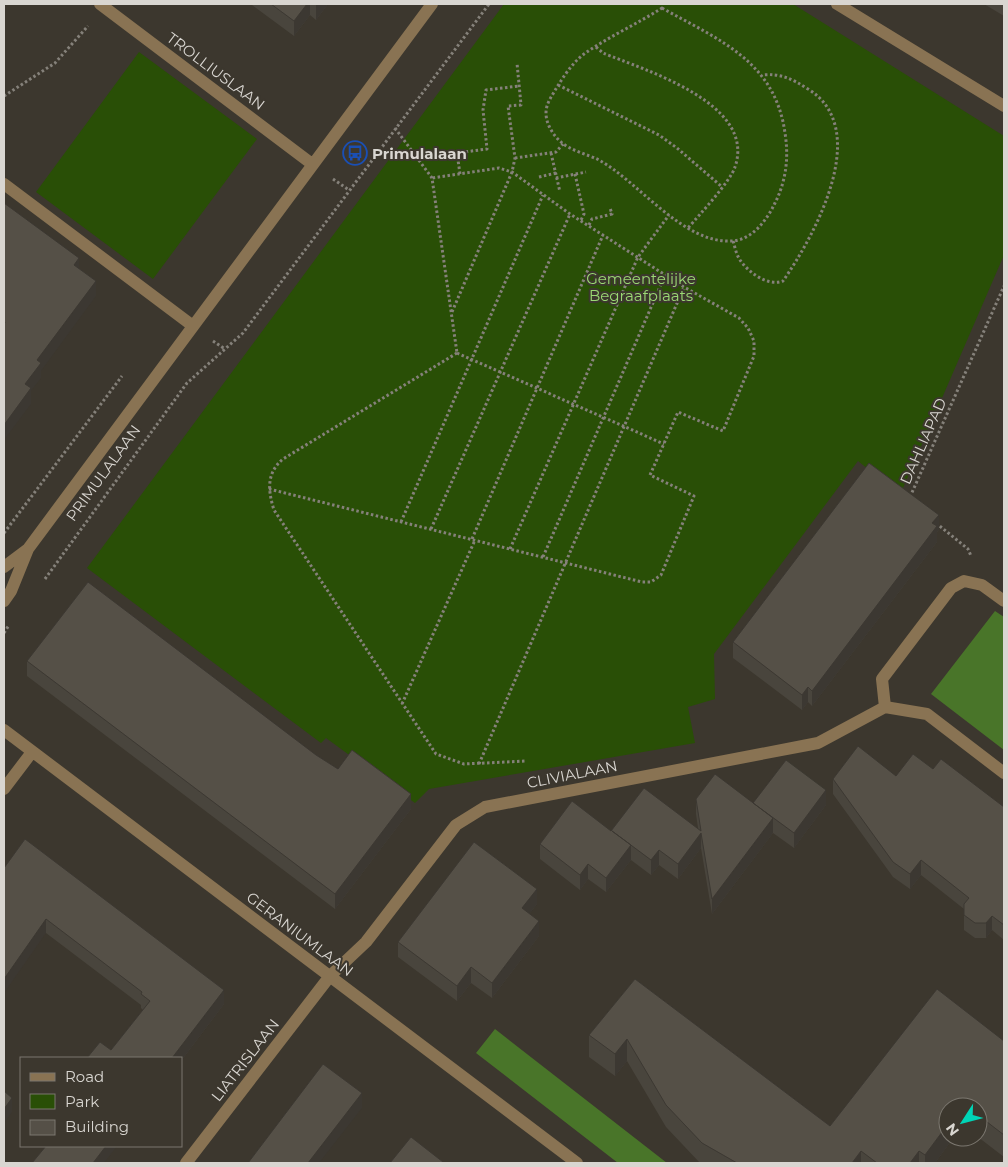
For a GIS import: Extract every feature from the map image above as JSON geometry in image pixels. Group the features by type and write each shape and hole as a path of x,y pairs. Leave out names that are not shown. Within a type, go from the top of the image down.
{"street":[{"name":"PRIMULALAAN","path":"4,601 11,591 28,549 432,4"},
{"path":"837,4 1004,106"},
{"name":"TROLLIUSLAAN","path":"102,6 312,164"},
{"path":"4,184 193,326"},
{"name":"PRIMULALAAN","path":"4,567 28,549"},
{"path":"1004,602 982,585 964,581 951,588 882,679 885,707 927,714 1004,773"},
{"name":"CLIVIALAAN","path":"330,976 366,942 456,825 485,807 818,743 885,707"},
{"name":"GERANIUMLAAN","path":"4,730 577,1163"},
{"path":"4,789 32,752"},
{"name":"LIATRISLAAN","path":"186,1163 330,976"}],"path":[{"name":"PRIMULALAAN","path":"39,587 187,383 243,333 489,4"},
{"path":"4,96 55,63 102,6"},
{"path":"662,6 729,45 752,63 762,75 777,100 783,118 786,142 784,180 771,212 760,227 745,237 733,241 714,240 688,228 599,160 563,144 548,124 546,113 548,103 567,72 584,54 662,6"},
{"path":"596,47 603,53 679,83 716,110 731,131 736,142 737,156 734,169 688,228"},
{"path":"452,312 512,172 515,158 508,106 521,105 517,63"},
{"path":"733,241 739,259 751,272 773,282 783,280 800,254 831,188 835,172 838,136 835,121 830,110 813,92 790,78 776,73 762,75"},
{"path":"558,85 639,123 659,135 678,148 721,186"},
{"path":"460,174 457,153 487,149 483,110 486,90 519,86"},
{"path":"395,128 432,178 457,353"},
{"path":"515,158 556,152 563,144"},
{"path":"551,152 560,192"},
{"path":"269,489 642,582 651,582 661,575 694,496 650,475 678,412 723,431 754,356 754,341 748,328 739,318 684,287 570,214 512,172 499,168 432,178"},
{"path":"556,178 586,172"},
{"path":"539,177 556,173"},
{"path":"575,174 584,214 580,220"},
{"path":"401,522 543,195"},
{"path":"589,226 592,219 612,214 610,208"},
{"path":"431,529 570,214"},
{"path":"510,549 638,257 670,215"},
{"path":"402,704 603,235"},
{"path":"543,557 665,275"},
{"name":"DAHLIAPAD","path":"909,500 1004,286"},
{"path":"478,765 684,287"},
{"path":"457,353 664,444"},
{"path":"457,353 294,451 276,465 271,474 269,489 274,510 436,754 452,761 478,765 526,761"},
{"path":"4,533 124,373"},
{"path":"931,519 968,549 982,585"},
{"path":"4,633 15,618"}],"green space":[{"name":"Gemeentelijke Begraafplaats","path":"504,4 793,4 1004,136 1004,255 900,495 858,461 714,654 715,699 688,707 695,743 429,789 415,803 326,738 321,743 87,568"},
{"path":"139,52 257,139 153,279 36,192"},
{"path":"995,611 1004,617 1004,750 931,694"},
{"path":"495,1029 667,1163 618,1163 476,1053"}],"building":[{"path":"271,4 307,4 294,21"},
{"path":"4,203 79,258 74,265 96,281 37,360 41,363 25,384 31,388 4,425 5,322"},
{"path":"869,463 939,515 932,523 937,526 812,691 808,687 802,695 733,642"},
{"path":"88,582 316,755 338,769 352,750 411,794 335,894 27,661"},
{"path":"858,746 896,776 913,754 933,769 941,759 1004,807 1004,925 992,916 986,923 975,923 964,915 964,904 969,898 921,860 910,874 893,862 833,779"},
{"path":"786,760 826,790 794,833 753,803"},
{"path":"715,774 773,818 712,899 701,833 678,864 659,850 651,860 631,845 606,878 588,864 580,875 540,844 572,801 611,831 644,788 701,831 696,799"},
{"path":"25,839 224,990 173,1057 88,1057 100,1042 111,1050 150,1001 141,994 142,992 46,919 4,979 4,868"},
{"path":"474,842 537,889 522,908 539,921 492,983 471,967 457,986 398,942"},
{"path":"635,979 830,1126 937,989 1004,1041 1004,1135 988,1123 988,1097 938,1097 938,1137 925,1155 919,1151 910,1163 877,1163 861,1151 852,1163 737,1163 702,1143 666,1105 627,1039 615,1054 589,1035"},
{"path":"323,1064 362,1093 308,1163 248,1163"},
{"path":"4,1091 12,1098 4,1109"},
{"path":"411,1137 443,1162 390,1163"},
{"path":"45,1147 105,1147 93,1163 32,1163"}],"place":[{"name":"Primulalaan","path":"355,153"}]}
